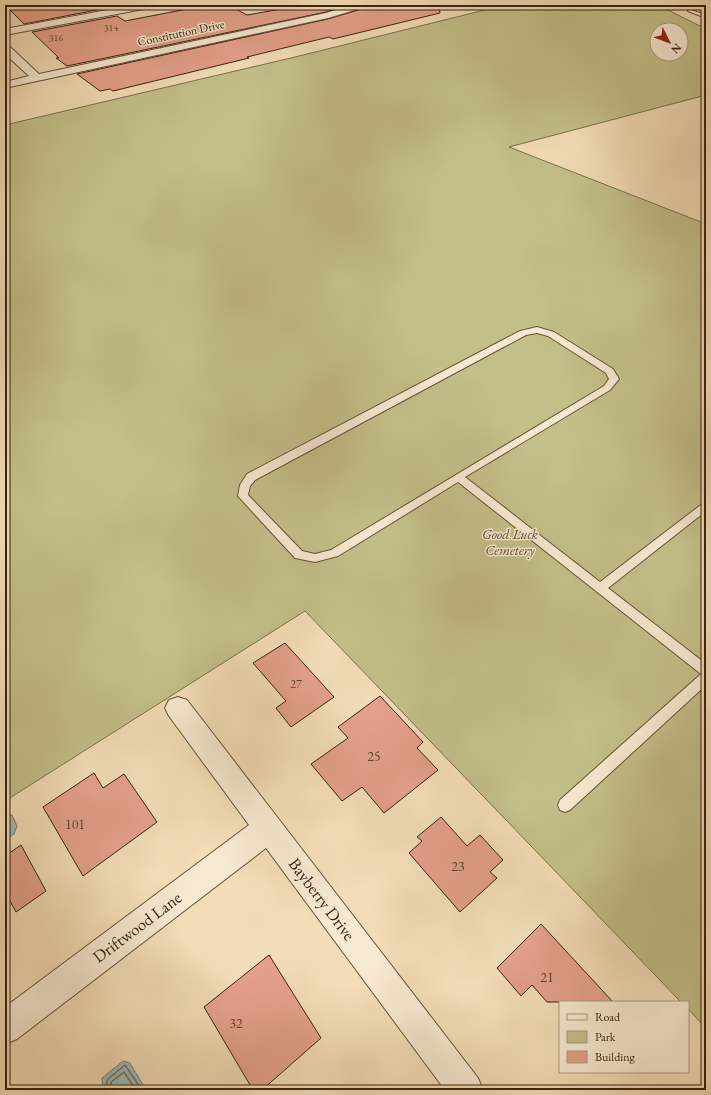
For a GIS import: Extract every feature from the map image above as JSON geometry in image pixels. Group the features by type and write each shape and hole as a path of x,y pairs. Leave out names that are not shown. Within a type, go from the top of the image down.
{"street":[{"path":"5,32 149,5"},
{"name":"Constitution Drive","path":"5,85 328,15 362,5"},
{"path":"5,48 37,78"},
{"name":"Bayberry Drive","path":"178,708 466,1090"},
{"name":"Driftwood Lane","path":"5,1027 269,828"}],"lane":[{"path":"690,10 706,17"},
{"path":"537,330 551,334 610,371 614,379 606,388 458,477 334,553 315,558 299,555 243,496 245,485 251,477 523,333 537,330"},
{"path":"458,477 706,671"},
{"path":"600,588 706,505"},
{"path":"566,805 706,677"}],"green space":[{"name":"Good Luck Cemetery","path":"505,5 658,5 706,29 706,95 509,147 706,224 706,1028 689,1010 689,1001 680,1001 305,611 5,801 5,125 295,57"}],"water":[{"path":"5,815 12,815 17,826 14,834 5,840"},
{"path":"123,1061 130,1063 146,1090 103,1090 102,1078"}],"building":[{"path":"5,5 102,5 107,8 24,24"},
{"path":"208,5 228,5 247,15 304,5 347,5 326,12 67,66 56,58 59,58 32,32 117,16 125,21"},
{"path":"368,5 439,5 440,13 333,39 329,37 113,91 110,89 100,91 77,74 328,19 365,8"},
{"path":"285,643 334,697 291,727 276,708 286,701 253,663"},
{"path":"380,696 423,742 417,748 438,770 384,813 362,787 342,801 311,764 348,738 338,727"},
{"path":"94,773 103,788 124,774 157,822 83,876 43,807"},
{"path":"441,817 467,846 480,835 503,860 490,872 497,878 460,912 409,853 422,841 417,837"},
{"path":"21,845 46,891 16,912 5,892 5,856"},
{"path":"541,924 612,1001 547,1002 532,985 521,996 497,968"},
{"path":"269,955 321,1038 262,1090 253,1090 204,1007"}]}
